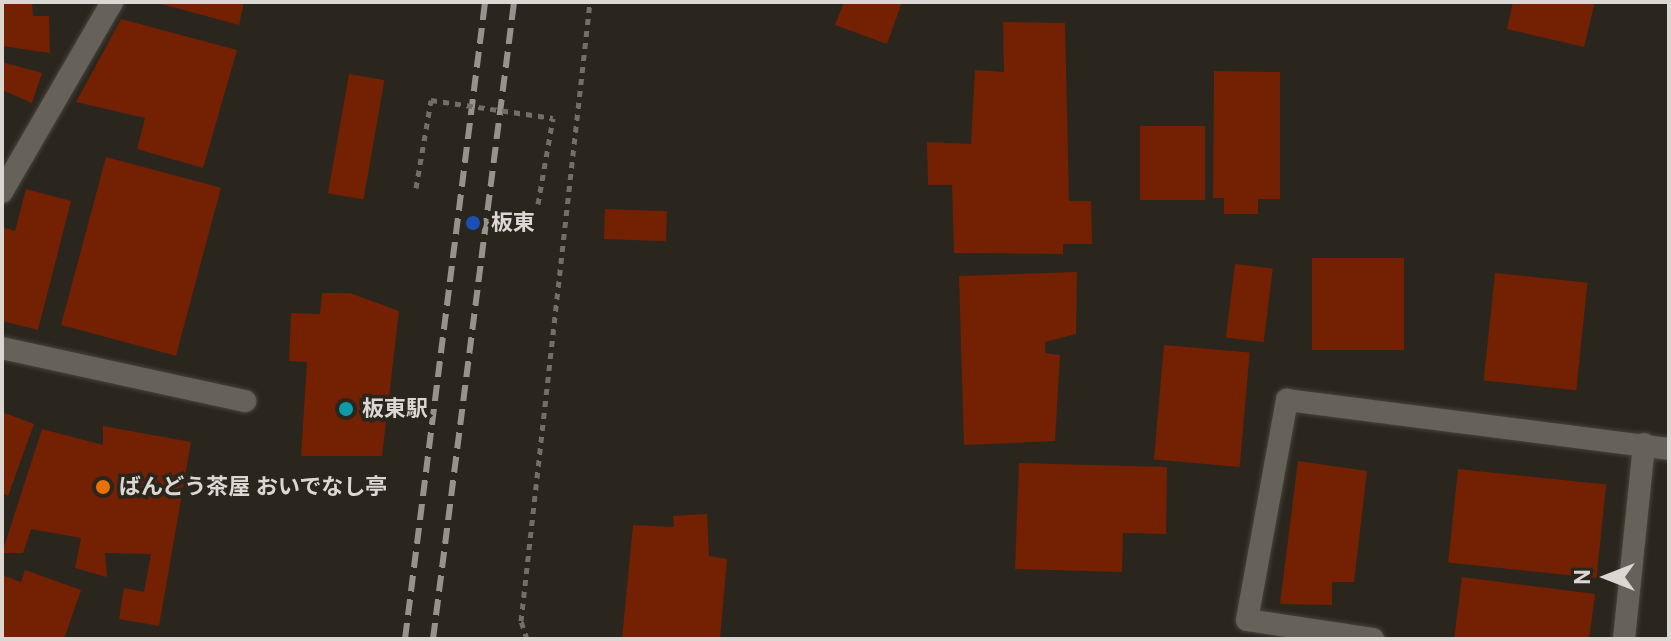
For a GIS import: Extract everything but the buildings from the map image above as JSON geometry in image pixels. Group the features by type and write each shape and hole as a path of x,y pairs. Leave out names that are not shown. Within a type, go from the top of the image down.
{"street":[{"path":"2,192 112,2"},
{"path":"2,348 245,401"},
{"path":"1373,639 1247,620 1287,400 1669,449"},
{"path":"1624,639 1644,444"}],"path":[{"path":"527,639 521,621 590,2"},
{"path":"416,188 431,100 553,118 538,204"}],"railway":[{"path":"405,639 485,2"},
{"path":"433,639 514,2"}],"place":[{"name":"板東","path":"473,223"},
{"name":"板東駅","path":"346,409"},
{"name":"ばんどう茶屋 おいでなし亭","path":"103,487"}]}
